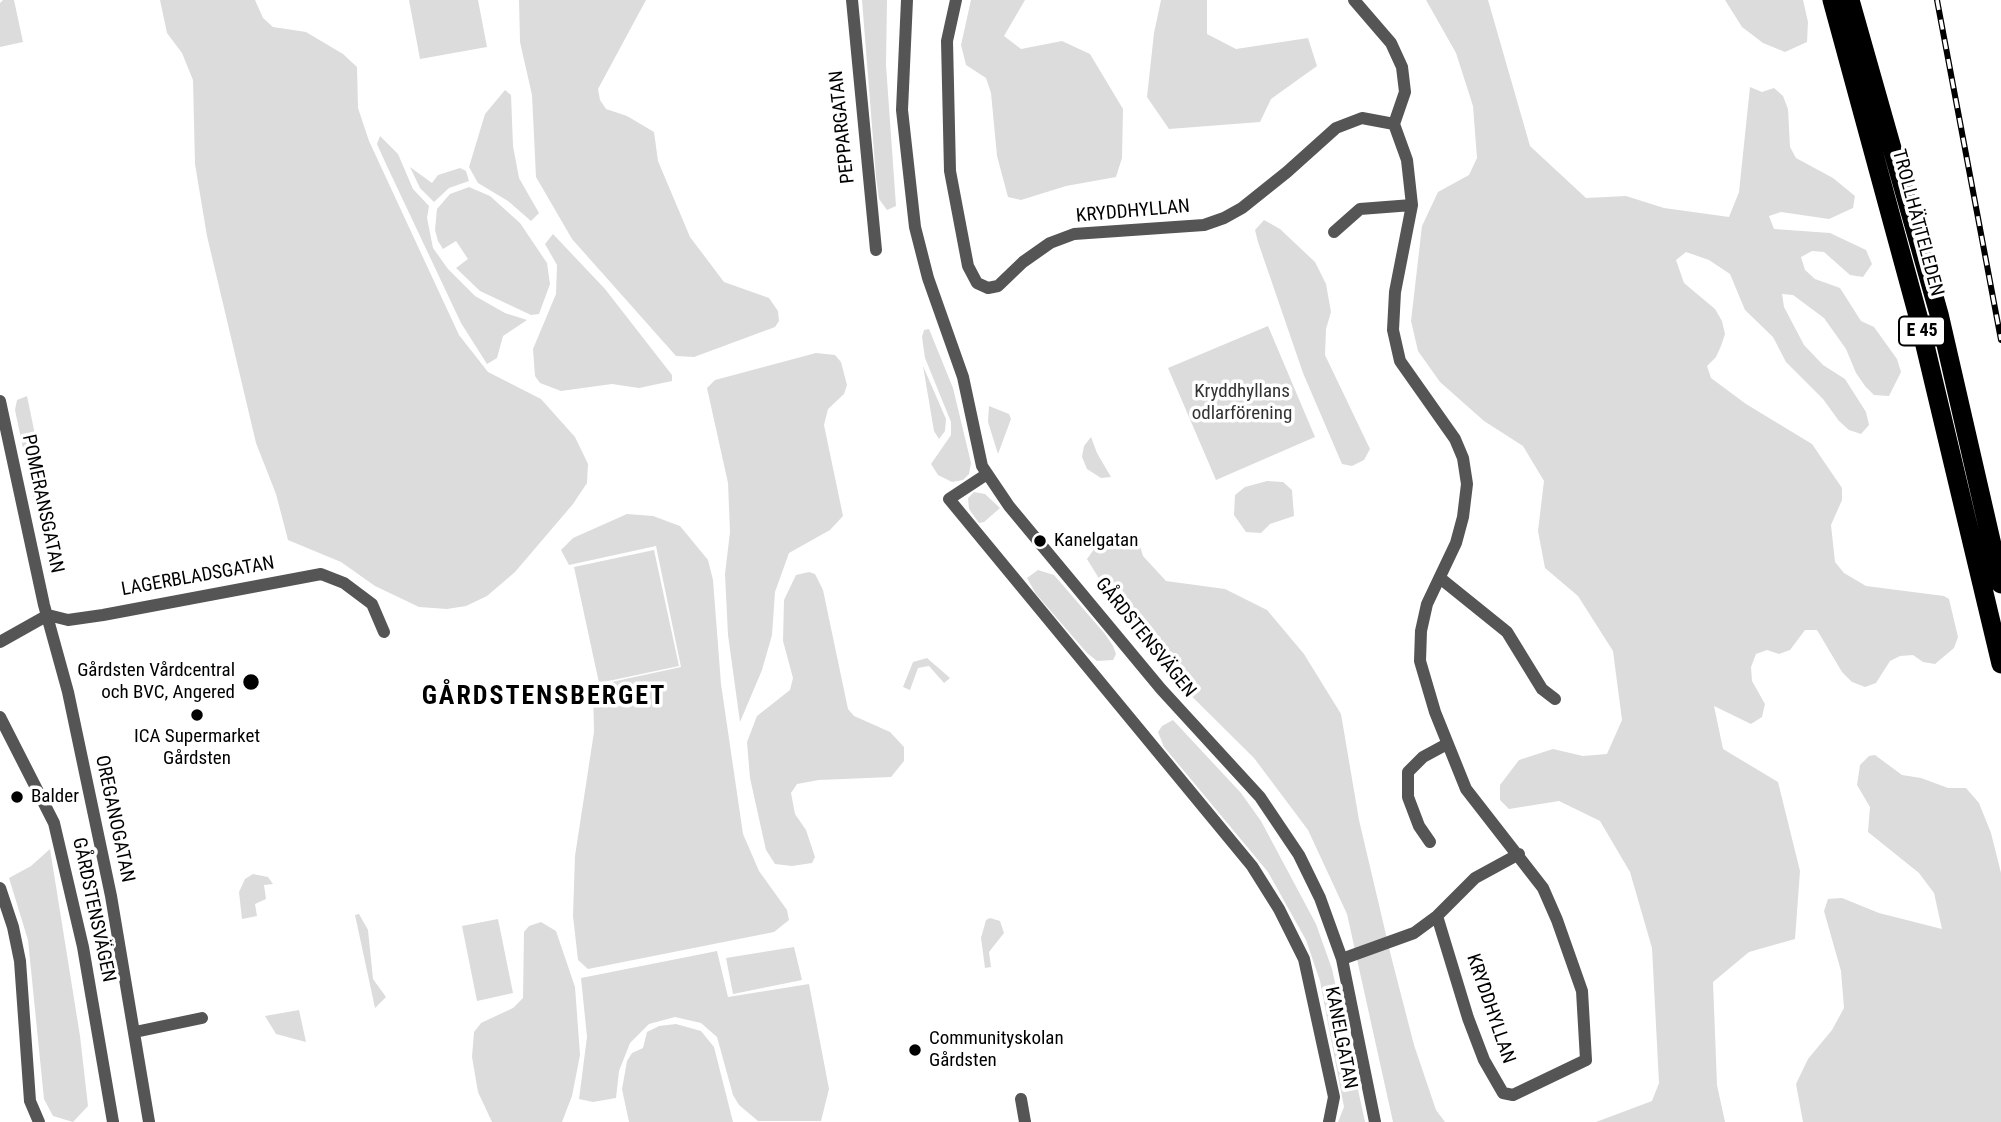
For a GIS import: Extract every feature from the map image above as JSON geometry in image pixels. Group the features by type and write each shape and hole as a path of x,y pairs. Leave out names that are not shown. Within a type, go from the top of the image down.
{"highway":[{"name":"TROLLHÄTTELEDEN","path":"1832,0 1918,316 2001,664"},
{"name":"TROLLHÄTTELEDEN","path":"1850,0 1939,314 2001,584"}],"street":[{"name":"PEPPARGATAN","path":"852,0 876,250"},
{"name":"GÅRDSTENSVÄGEN","path":"907,0 902,110 915,227 928,278 963,377 976,448 987,474 1009,506 1161,689 1260,797 1299,855 1320,898 1342,959 1375,1122"},
{"name":"KRYDDHYLLAN","path":"956,0 947,41 949,161 968,266 972,276 982,286 998,286 1036,251 1074,234 1204,225 1224,218 1278,179 1335,128 1362,118 1394,124 1407,160 1412,205 1395,292 1394,330 1400,361 1455,439 1463,458 1467,484 1463,517 1427,604 1421,631 1420,661 1447,744 1466,789 1543,888 1575,964 1582,991 1587,1054 1586,1060 1580,1066 1513,1094 1503,1093 1484,1059 1468,1018 1437,916"},
{"path":"1354,0 1391,43 1402,67 1405,92 1394,124"},
{"path":"1334,232 1360,209 1412,205"},
{"name":"POMERANSGATAN","path":"0,401 48,615"},
{"name":"KANELGATAN","path":"987,474 949,499 1252,866 1279,909 1304,959 1334,1097 1329,1122"},
{"name":"LAGERBLADSGATAN","path":"48,615 68,620 321,574 344,583 372,604 384,632"},
{"path":"1440,578 1507,632 1542,689 1555,699"},
{"path":"0,642 48,615"},
{"name":"OREGANOGATAN","path":"48,615 68,692 103,859 149,1122"},
{"name":"GÅRDSTENSVÄGEN","path":"0,717 54,823 83,947 113,1122"},
{"path":"1430,842 1419,827 1408,797 1407,779 1413,764 1447,744"},
{"path":"1342,959 1395,941 1437,916 1475,878 1518,854"},
{"path":"0,888 13,927 20,961 30,1101 39,1122"},
{"path":"135,1032 202,1018"},
{"path":"1021,1099 1025,1122"}],"green space":[{"path":"3,0 14,0 23,42 0,47 0,3"},
{"path":"160,0 255,0 263,18 273,27 306,32 343,54 357,67 358,108 369,141 459,335 488,372 541,399 575,437 588,464 587,483 573,504 515,572 487,596 466,606 447,609 419,607 375,586 341,562 288,540 276,494 256,443 207,236 195,164 193,80 182,53 167,33"},
{"path":"409,0 478,0 487,47 420,59"},
{"path":"519,0 646,0 598,89 600,100 606,109 627,116 654,132 658,161 690,237 724,282 769,298 778,311 779,321 775,327 694,357 676,356 572,239 536,177 532,95 520,42"},
{"path":"862,0 887,0 886,65 896,206 887,210 879,199 876,177"},
{"path":"971,0 1025,0 1004,36 1021,49 1062,41 1090,54 1123,109 1122,158 1116,177 1066,186 1021,200 1008,197 997,156 991,93 986,78 966,65 961,45"},
{"path":"1161,0 1207,0 1207,34 1236,49 1308,38 1317,66 1271,99 1260,122 1169,129 1147,97 1154,33"},
{"path":"1426,0 1488,0 1530,146 1586,198 1626,196 1664,208 1729,217 1739,192 1750,87 1762,92 1774,88 1783,96 1788,109 1790,147 1796,158 1833,178 1855,196 1853,208 1829,219 1781,212 1769,216 1774,229 1830,233 1866,250 1872,264 1863,277 1850,275 1824,252 1812,251 1801,257 1805,270 1815,279 1840,288 1861,321 1874,327 1897,359 1901,372 1889,396 1874,395 1865,386 1846,349 1824,318 1793,295 1782,294 1784,307 1804,345 1823,365 1845,379 1866,412 1869,425 1861,434 1849,430 1839,421 1823,399 1786,362 1773,337 1745,310 1730,274 1709,260 1686,252 1676,260 1684,283 1715,309 1722,321 1725,334 1721,346 1716,357 1707,366 1711,378 1746,404 1812,444 1842,488 1842,500 1831,525 1835,562 1844,573 1866,586 1944,596 1949,599 1958,637 1954,648 1935,664 1923,662 1913,655 1900,656 1890,661 1876,683 1865,687 1852,682 1842,672 1817,630 1805,630 1790,650 1779,654 1767,650 1756,654 1751,667 1752,681 1765,704 1762,717 1751,724 1714,706 1723,749 1778,782 1800,871 1795,939 1749,952 1713,982 1717,1085 1725,1122 1596,1122 1652,1101 1659,1083 1652,948 1630,872 1600,821 1559,801 1509,809 1500,800 1500,785 1519,760 1553,749 1583,756 1607,754 1622,720 1613,651 1578,596 1545,568 1538,531 1544,481 1523,446 1484,421 1440,382 1418,351 1411,321 1422,226 1438,192 1469,175 1477,158 1473,106 1456,53"},
{"path":"1725,0 1803,0 1808,22 1807,42 1785,52 1763,43 1742,27"},
{"path":"505,90 511,95 513,146 519,178 539,213 531,221 508,201 478,183 469,167 485,114"},
{"path":"380,136 398,154 413,189 429,206 427,218 433,248 448,269 475,296 505,313 527,320 503,336 497,358 487,364 461,323 386,164 377,144"},
{"path":"410,167 432,183 438,175 460,168 466,171 469,181 449,188 434,202 420,188"},
{"path":"469,187 490,196 520,223 547,263 550,284 539,314 531,315 480,291 456,268 468,259 456,241 443,249 438,241 435,230 437,209 450,194"},
{"path":"1264,220 1280,229 1315,262 1326,284 1331,312 1326,329 1325,355 1370,449 1364,460 1352,466 1342,464 1303,373 1258,242 1255,230"},
{"path":"553,234 605,289 672,375 672,381 639,388 612,384 561,391 540,383 535,376 533,349 556,294 557,265 545,244"},
{"name":"Kryddhyllans odlarförening","path":"1268,326 1315,437 1216,480 1168,368"},
{"path":"929,329 953,388 971,463 969,474 963,480 952,482 938,475 931,464 951,435 951,422 925,358 922,337 924,330"},
{"path":"816,353 835,355 841,362 847,385 844,394 828,409 824,425 843,516 830,530 789,553 775,592 772,635 762,670 740,722 728,635 725,574 730,532 728,483 707,388 715,380"},
{"path":"923,366 946,419 945,431 939,439 934,431"},
{"path":"27,396 52,517 38,520 15,410 17,400"},
{"path":"989,406 1009,414 1011,419 998,454 988,422"},
{"path":"1091,437 1111,477 1101,478 1087,469 1082,457 1084,446"},
{"path":"1267,481 1283,482 1292,490 1294,516 1270,524 1261,533 1246,532 1234,515 1235,495 1245,487"},
{"path":"974,492 985,494 1000,508 984,522 979,523 969,509 968,498"},
{"path":"627,514 653,516 680,526 708,560 713,580 721,684 743,834 759,871 787,910 789,920 774,932 588,969 578,960 573,916 575,856 594,732 593,686 681,667 656,546 569,565 561,550 573,538"},
{"path":"1105,534 1137,536 1143,556 1166,581 1225,589 1267,610 1304,654 1341,714 1359,820 1391,956 1414,1045 1436,1110 1445,1122 1393,1122 1347,914 1308,830 1254,758 1140,645 1087,559"},
{"path":"654,550 679,666 599,683 574,567"},
{"path":"1038,570 1054,575 1105,634 1116,654 1113,660 1097,661 1087,653 1036,594 1027,578"},
{"path":"809,572 815,574 823,590 848,709 854,716 890,732 904,747 904,761 891,777 819,780 797,784 791,793 795,814 806,830 815,857 812,863 792,866 775,864 766,850 750,778 747,742 757,716 790,690 793,678 783,641 784,600 796,575"},
{"path":"927,658 950,678 944,683 929,666 918,668 910,690 903,687 913,662"},
{"path":"1173,720 1241,793 1261,821 1316,924 1332,969 1365,1122 1338,1122 1344,1107 1320,981 1306,940 1268,872 1164,747 1158,732 1162,726"},
{"path":"1875,755 1902,775 1921,778 1948,788 1966,788 1979,803 1991,833 2001,873 2001,1122 1803,1122 1796,1084 1808,1059 1832,1030 1844,1008 1841,971 1824,911 1828,899 1842,898 1879,913 1942,929 1934,893 1919,873 1868,832 1870,807 1857,785 1860,765 1869,756"},
{"path":"50,849 80,1036 88,1106 73,1122 53,1116 44,1099 28,940 9,878 31,866"},
{"path":"253,874 268,877 273,884 264,885 266,899 255,904 257,916 242,919 239,892 245,879"},
{"path":"359,914 368,930 373,979 386,997 375,1008 355,915"},
{"path":"990,918 1000,921 1004,933 989,952 991,967 985,968 981,938 986,920"},
{"path":"498,919 513,993 477,1001 462,926"},
{"path":"541,922 556,931 575,987 580,1055 572,1096 562,1122 492,1122 478,1092 472,1057 474,1032 481,1023 513,1008 523,998 524,932 529,926"},
{"path":"794,947 802,980 733,994 726,958"},
{"path":"717,951 728,997 809,984 829,1089 821,1121 758,1121 739,1105 733,1095 717,1037 701,1023 675,1017 649,1024 630,1043 619,1071 616,1098 593,1102 579,1099 587,1037 581,978"},
{"path":"299,1010 306,1042 276,1034 265,1016"},
{"path":"676,1024 701,1031 714,1047 733,1122 629,1122 622,1089 627,1061 632,1053 643,1048 647,1032 659,1026"}],"railway":[{"path":"1937,0 2001,340"}],"place":[{"name":"Kanelgatan","path":"1040,541"},
{"name":"Gårdsten Vårdcentral och BVC, Angered","path":"251,682"},
{"name":"ICA Supermarket Gårdsten","path":"197,715"},
{"name":"Balder","path":"17,797"},
{"name":"Communityskolan Gårdsten","path":"915,1050"}],"district":[{"name":"GÅRDSTENSBERGET","path":"544,697"}]}
